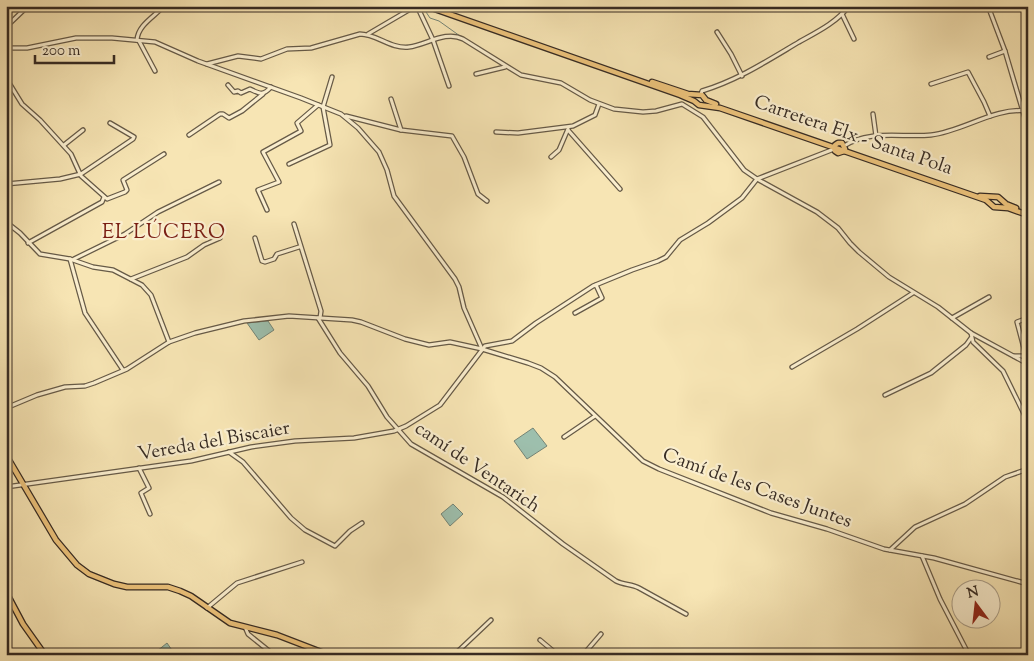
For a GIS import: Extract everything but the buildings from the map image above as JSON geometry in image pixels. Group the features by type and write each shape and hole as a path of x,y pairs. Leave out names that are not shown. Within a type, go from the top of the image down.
{"main road":[{"name":"Carretera Elx - Santa Pola","path":"426,6 644,82 697,103 720,108 834,147"},
{"name":"Carretera Elx - Santa Pola","path":"433,6 688,94 700,96 719,106 834,147"},
{"path":"697,103 700,96"},
{"path":"697,103 700,96"},
{"path":"840,142 844,148 838,153 834,147 840,142"},
{"name":"Carretera Elx - Santa Pola","path":"844,148 981,196 993,197"},
{"name":"Carretera Elx - Santa Pola","path":"844,148 991,203"},
{"path":"993,197 998,197 1002,201 1028,214 1008,208 994,207 991,203 993,197"},
{"path":"999,207 1002,201"},
{"path":"6,455 56,540 76,564 89,574 127,587 174,589 191,596 230,622 277,635 329,655"},
{"path":"6,592 23,624 45,655"}],"street":[{"path":"6,27 28,6"},
{"path":"155,71 138,40 138,35 142,28 164,6"},
{"path":"207,64 238,56 261,59 287,50 310,48 353,35 368,34 415,6 433,40 449,86"},
{"path":"700,96 702,91 742,76 829,24 849,6"},
{"path":"988,6 1005,51 1027,125"},
{"path":"842,14 854,39"},
{"path":"717,32 742,76"},
{"path":"368,34 392,45 402,47 454,36 458,37 521,75 560,83 599,104 627,111 656,111 682,104 703,117 744,170 818,212 838,228 850,244 874,265 971,332 1028,364"},
{"path":"6,48 27,48 76,38 154,42 341,114 401,130 452,136 464,158 478,194 487,201"},
{"path":"988,57 1005,51"},
{"path":"476,74 506,66"},
{"path":"932,84 968,72 990,116"},
{"path":"289,164 330,144 323,107 332,77"},
{"path":"6,78 22,104 71,154 81,176 107,199 125,192 127,190 123,180 164,154"},
{"path":"228,86 234,92 241,93 250,88 263,94"},
{"path":"189,135 220,114 229,118 235,115 271,87"},
{"path":"391,99 401,130"},
{"path":"692,109 697,103"},
{"path":"267,210 258,190 279,182 263,152 301,131 297,123 318,104"},
{"path":"496,132 518,133 569,128 595,115 599,104"},
{"path":"844,148 863,138 938,134 990,116 1028,110"},
{"path":"341,114 358,128 379,152 387,170 394,196 455,279 467,317 482,349 485,346 512,341 536,323 596,285 666,257 680,240 708,223 742,198 757,178 834,147"},
{"path":"873,114 876,136"},
{"path":"6,184 60,179 81,174 133,140 134,137 110,123"},
{"path":"551,157 559,150 569,128"},
{"path":"569,128 620,190"},
{"path":"64,145 83,130"},
{"path":"72,259 125,234 158,212 219,182"},
{"path":"28,243 102,202 104,197"},
{"path":"6,222 20,233 40,254 72,259 99,268 113,270 147,290 151,295 168,342"},
{"path":"294,224 321,311 319,318"},
{"path":"131,279 187,257 204,245 220,238"},
{"path":"255,238 262,261 265,262 274,259 277,254 300,247"},
{"path":"72,259 85,313 123,370"},
{"path":"575,313 602,298 596,285"},
{"path":"792,366 858,330 913,293"},
{"path":"952,318 989,297"},
{"name":"Camí de les Cases Juntes","path":"6,408 46,392 73,386 85,386 136,364 168,342 244,321 289,316 361,322 429,346 450,342 482,349 541,368 555,377 637,456 650,465 771,513 890,550 922,556 1028,584"},
{"name":"camí de Ventarich","path":"319,318 340,354 368,386 387,417 411,444 503,497 605,574 623,585 638,587 686,614"},
{"path":"1013,356 1027,356 1017,322 1028,318"},
{"path":"885,395 931,373 966,345 971,338 971,332"},
{"path":"971,338 1003,371 1028,422"},
{"name":"Vereda del Biscaier","path":"6,487 191,461 251,446 281,442 354,438 398,430 440,405 482,349"},
{"path":"564,438 595,416"},
{"path":"229,452 243,462 292,518 316,537 335,546 350,531 362,523"},
{"path":"139,468 148,488 141,493 150,514"},
{"path":"890,550 915,527 974,499 1005,477 1028,468"},
{"path":"922,556 940,600 969,655"},
{"path":"207,608 237,583 302,562"},
{"path":"454,655 491,620"},
{"path":"245,626 248,634 274,655"},
{"path":"584,655 601,634"},
{"path":"540,640 558,655"}],"shaded area":[{"path":"268,321 274,330 259,340 247,323"},
{"path":"533,428 547,446 527,459 514,441"},
{"path":"453,504 463,514 450,526 441,514"},
{"path":"167,643 174,653 152,655"}],"waterway":[{"path":"424,9 430,18 439,21 460,36"}],"district":[{"name":"EL LÚCERO","path":"164,233"}]}
